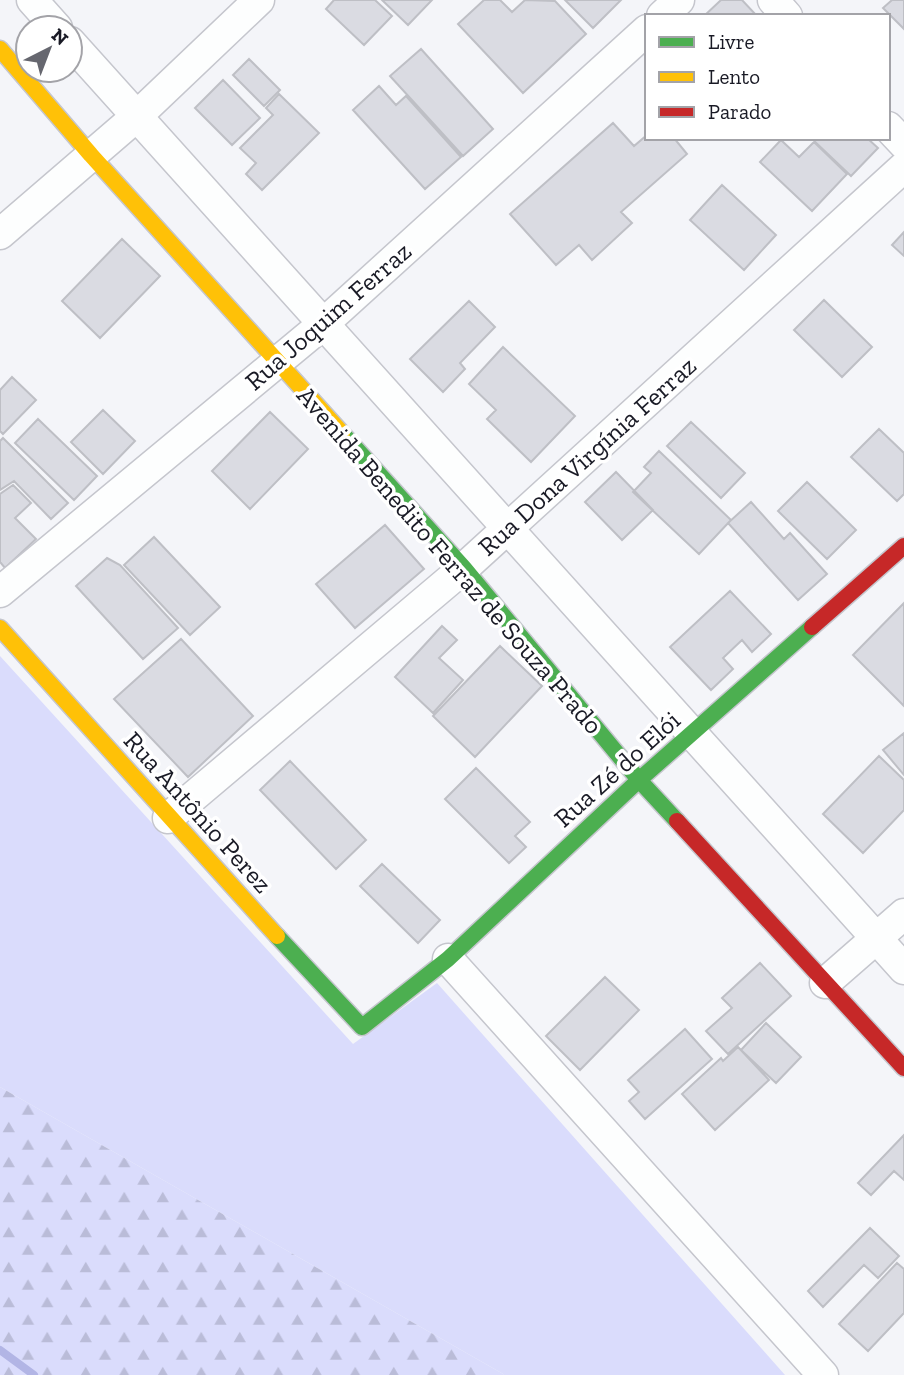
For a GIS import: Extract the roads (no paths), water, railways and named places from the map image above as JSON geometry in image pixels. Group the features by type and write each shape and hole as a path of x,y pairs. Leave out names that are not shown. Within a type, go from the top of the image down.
{"street":[{"path":"32,0 44,14"},
{"path":"0,234 136,116 259,0"},
{"path":"664,14 679,0"},
{"path":"773,0 786,14"},
{"name":"Rua Joquim Ferraz","path":"0,592 322,325 645,32"},
{"name":"Avenida Benedito Ferraz de Souza Prado","path":"0,49 91,155 464,568 639,780 904,1068"},
{"path":"84,58 322,325 509,527 904,970"},
{"path":"890,129 904,144"},
{"name":"Rua Dona Virgínia Ferraz","path":"168,818 464,568 904,167"},
{"name":"Rua Zé do Elói","path":"362,1027 448,959 639,780 904,546"},
{"name":"Rua Antônio Perez","path":"0,628 168,818 362,1027"},
{"path":"825,983 904,914"},
{"path":"448,959 823,1375"}],"waterway":[{"path":"0,1350 34,1375"}]}
